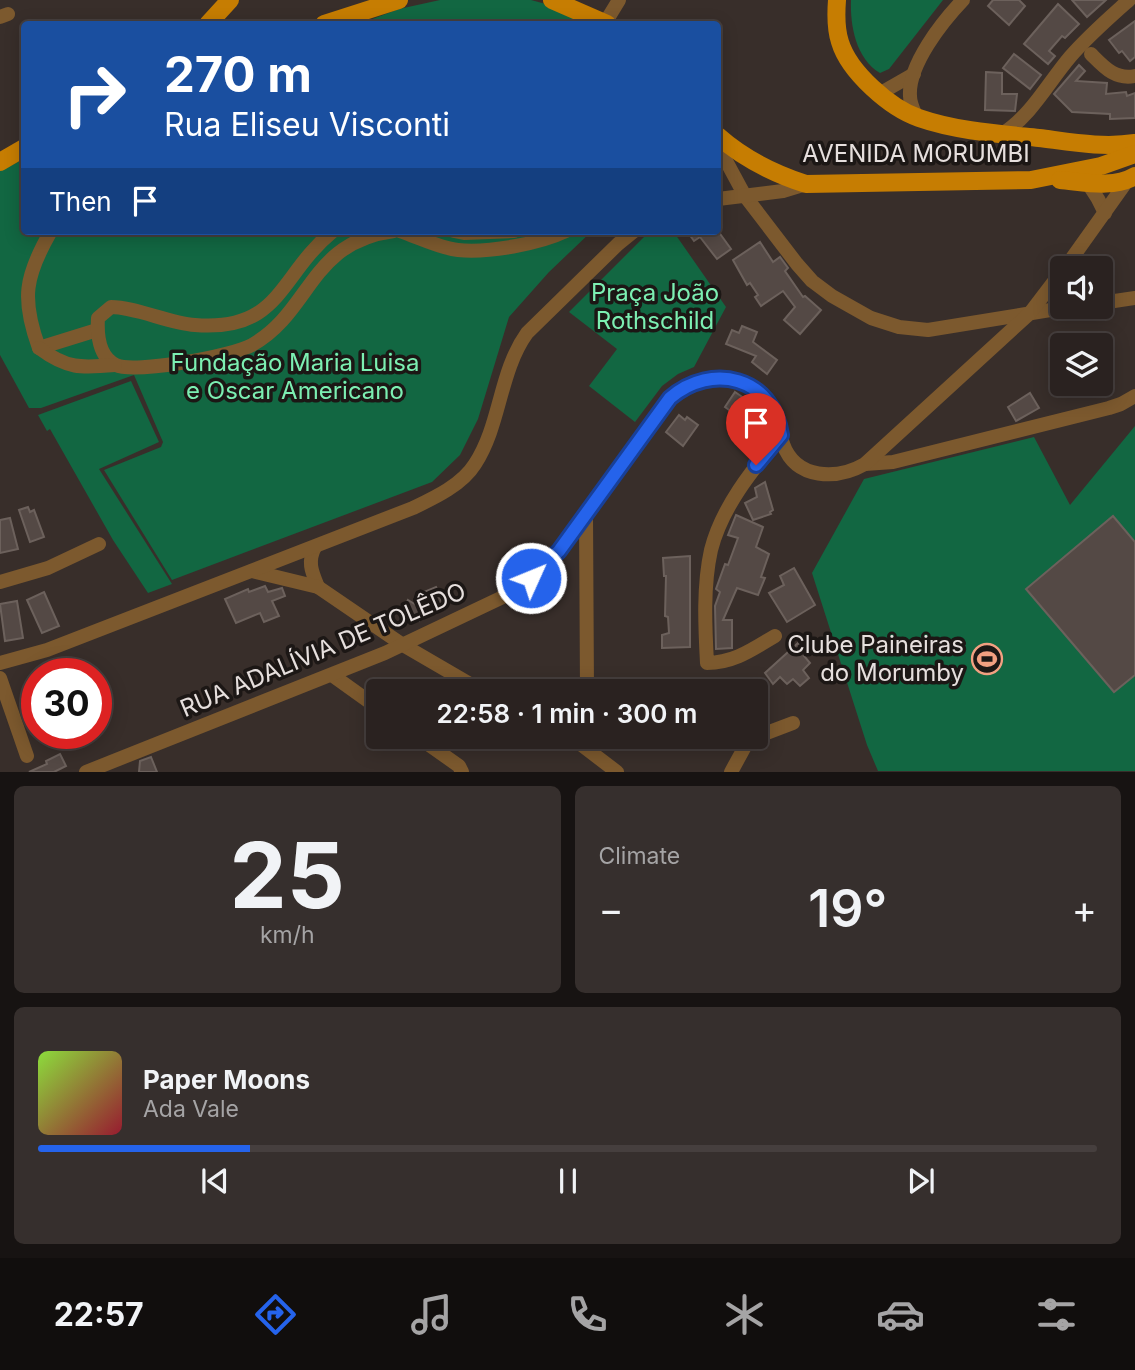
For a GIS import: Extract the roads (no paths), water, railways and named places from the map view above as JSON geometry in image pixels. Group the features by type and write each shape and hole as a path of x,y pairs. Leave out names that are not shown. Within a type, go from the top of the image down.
{"main road":[{"path":"211,21 230,0"},
{"path":"331,21 368,5 399,0"},
{"path":"552,0 599,21"},
{"path":"837,0 840,42 848,59 879,94 917,118 1002,135 1093,144 1112,154 1134,153"},
{"name":"AVENIDA MORUMBI","path":"721,138 754,163 780,176 806,184 904,184 1043,178 1105,184 1131,179"},
{"path":"1093,144 1101,157 1101,166"},
{"path":"0,162 21,150"},
{"name":"AVENIDA MORUMBI","path":"1043,178 1101,166 1134,153"}],"street":[{"path":"608,21 618,0"},
{"path":"917,118 910,94 914,74 937,31 963,0"},
{"path":"1002,135 1023,118 1072,55 1129,0"},
{"path":"1091,54 1108,70 1122,78 1135,76"},
{"path":"879,94 914,74"},
{"path":"721,151 745,195 812,281 871,318 899,327 928,330 1050,310"},
{"name":"RUA ADALÍVIA DE TOLÊDO","path":"1073,256 1131,179"},
{"path":"1087,182 1105,213"},
{"path":"721,199 783,191 806,184"},
{"path":"49,235 35,263 26,299 29,322 39,348 66,365 82,368 179,364 210,358 251,345 279,323 328,261 352,242 369,235"},
{"path":"115,365 104,354 97,330 98,318 111,307 194,326 228,326 242,323 260,314 281,295 309,255 329,235"},
{"path":"412,235 457,250 525,244 558,235"},
{"path":"0,663 47,650 315,547 437,496 474,466 486,439 517,347 546,312 629,235"},
{"name":"RUA ADALÍVIA DE TOLÊDO","path":"86,772 403,645 482,609 531,578 559,551 670,398 680,389 700,379 720,377 736,380 761,394 775,413 788,453 802,467 826,475 853,471 865,464 1030,313 1050,286"},
{"path":"1113,301 1135,298"},
{"path":"39,348 97,330"},
{"path":"865,464 893,462 1109,408 1135,396"},
{"path":"775,636 734,660 707,663 706,597 712,548 732,502 756,465 781,435"},
{"path":"586,514 587,679"},
{"path":"0,582 48,568 99,544"},
{"path":"315,547 310,555 310,563 318,587"},
{"path":"250,571 318,587 403,645 461,679"},
{"path":"332,675 366,699"},
{"path":"0,678 27,756"},
{"path":"768,732 793,723"},
{"path":"434,749 460,769 475,772"},
{"path":"591,749 617,772"},
{"path":"731,772 744,749"},
{"path":"126,772 128,755"}],"place":[{"name":"Clube Paineiras do Morumby","path":"987,659"}],"park label":[{"name":"Praça João Rothschild","path":"655,307"},
{"name":"Fundação Maria Luisa e Oscar Americano","path":"295,377"}]}
